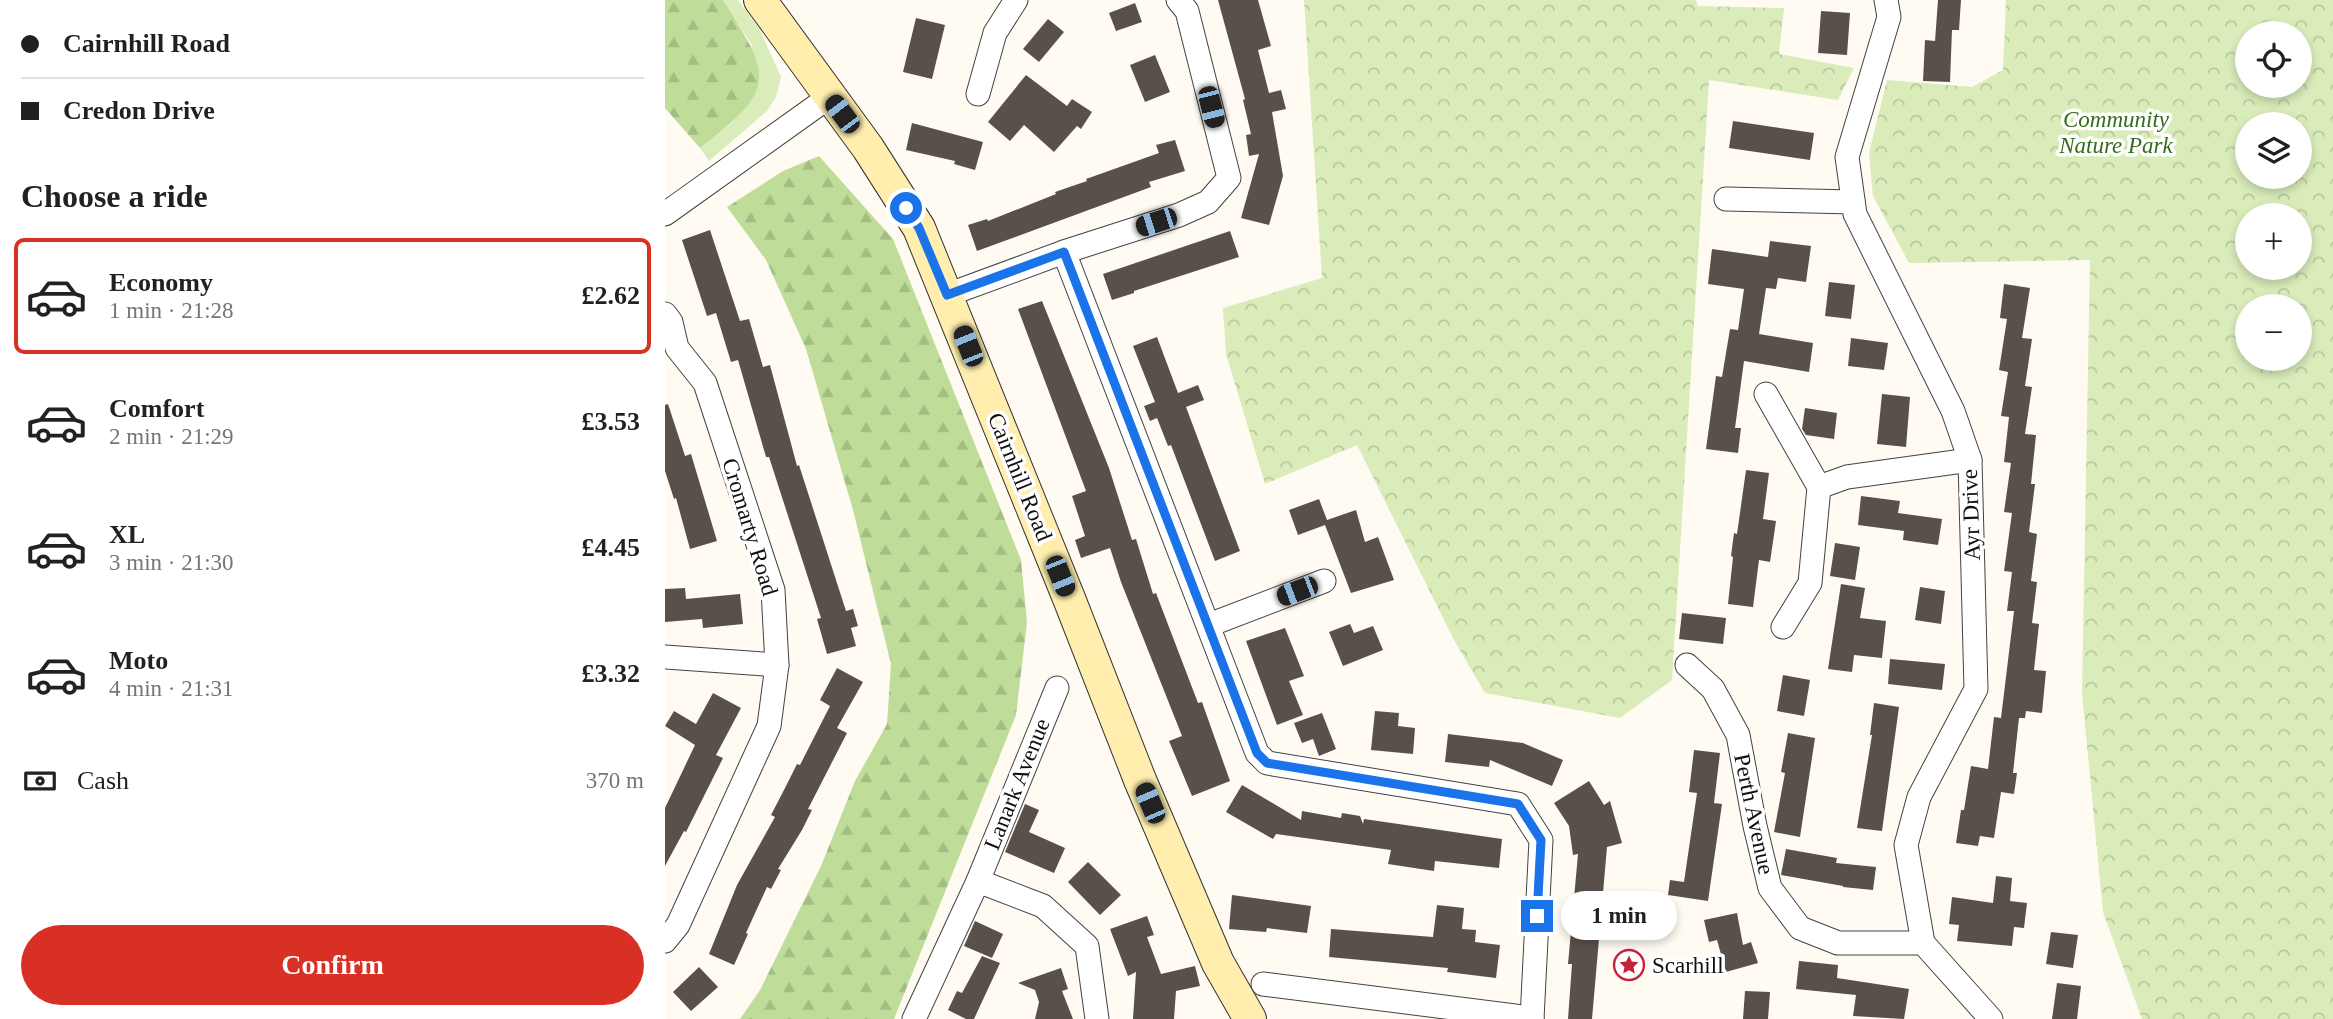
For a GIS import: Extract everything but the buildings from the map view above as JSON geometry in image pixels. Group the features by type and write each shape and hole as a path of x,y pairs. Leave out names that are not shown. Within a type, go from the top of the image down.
{"main road":[{"name":"Cairnhill Road","path":"760,0 868,148 919,228 1140,780 1218,962 1250,1019"}],"street":[{"path":"978,94 995,33 1016,0"},
{"path":"947,295 1064,252 1179,215 1208,202 1229,178 1187,11 1178,0"},
{"name":"Ayr Drive","path":"1886,0 1889,17 1847,157 1855,214 1953,411 1970,460 1976,689 1919,797 1906,845 1923,943"},
{"path":"665,214 829,97"},
{"path":"1725,200 1853,202"},
{"path":"1064,252 1257,753 1267,763 1518,804 1541,840 1532,1019 1263,984"},
{"name":"Cromarty Road","path":"665,314 671,322 671,357 705,383 773,590 777,665 769,726 678,925 665,941"},
{"path":"1766,394 1819,487 1810,583 1783,627"},
{"path":"1819,487 1847,477 1970,460"},
{"path":"1209,625 1324,581"},
{"path":"665,657 777,665"},
{"name":"Perth Avenue","path":"1687,665 1713,689 1738,735 1770,888 1800,928 1838,943 1923,943"},
{"name":"Lanark Avenue","path":"914,1019 978,881 1057,688"},
{"name":"Lanark Avenue","path":"978,881 1042,906 1087,946 1097,1019"},
{"path":"1923,943 1991,1019"}],"green space":[{"path":"665,0 723,0 751,48 758,66 759,81 754,96 743,111 700,148 665,108"},
{"path":"723,0 738,0 760,30 781,77 776,97 767,111 709,161 700,148 733,122 752,45"},
{"path":"1304,0 1696,0 1698,6 1784,8 1779,54 1854,68 1838,100 1709,80 1672,680 1620,718 1485,693 1454,640 1357,445 1265,484 1226,354 1223,308 1322,278"},
{"name":"Community Nature Park","path":"2006,0 2333,0 2333,1019 2142,1019 2103,912 2082,693 2090,260 1909,263 1873,196 1869,153 1887,80 1972,87 2003,70"},
{"path":"819,156 893,239 1021,560 1027,622 1016,715 894,1019 740,1019 760,990 821,866 855,781 887,724 891,664 853,510 806,349 766,260 727,207 783,171"}],"place":[{"name":"Scarhill","path":"1629,965"}],"route":[{"path":"906,208 919,228 947,295 1064,252 1257,753 1267,763 1518,804 1541,840 1537,916"}]}
